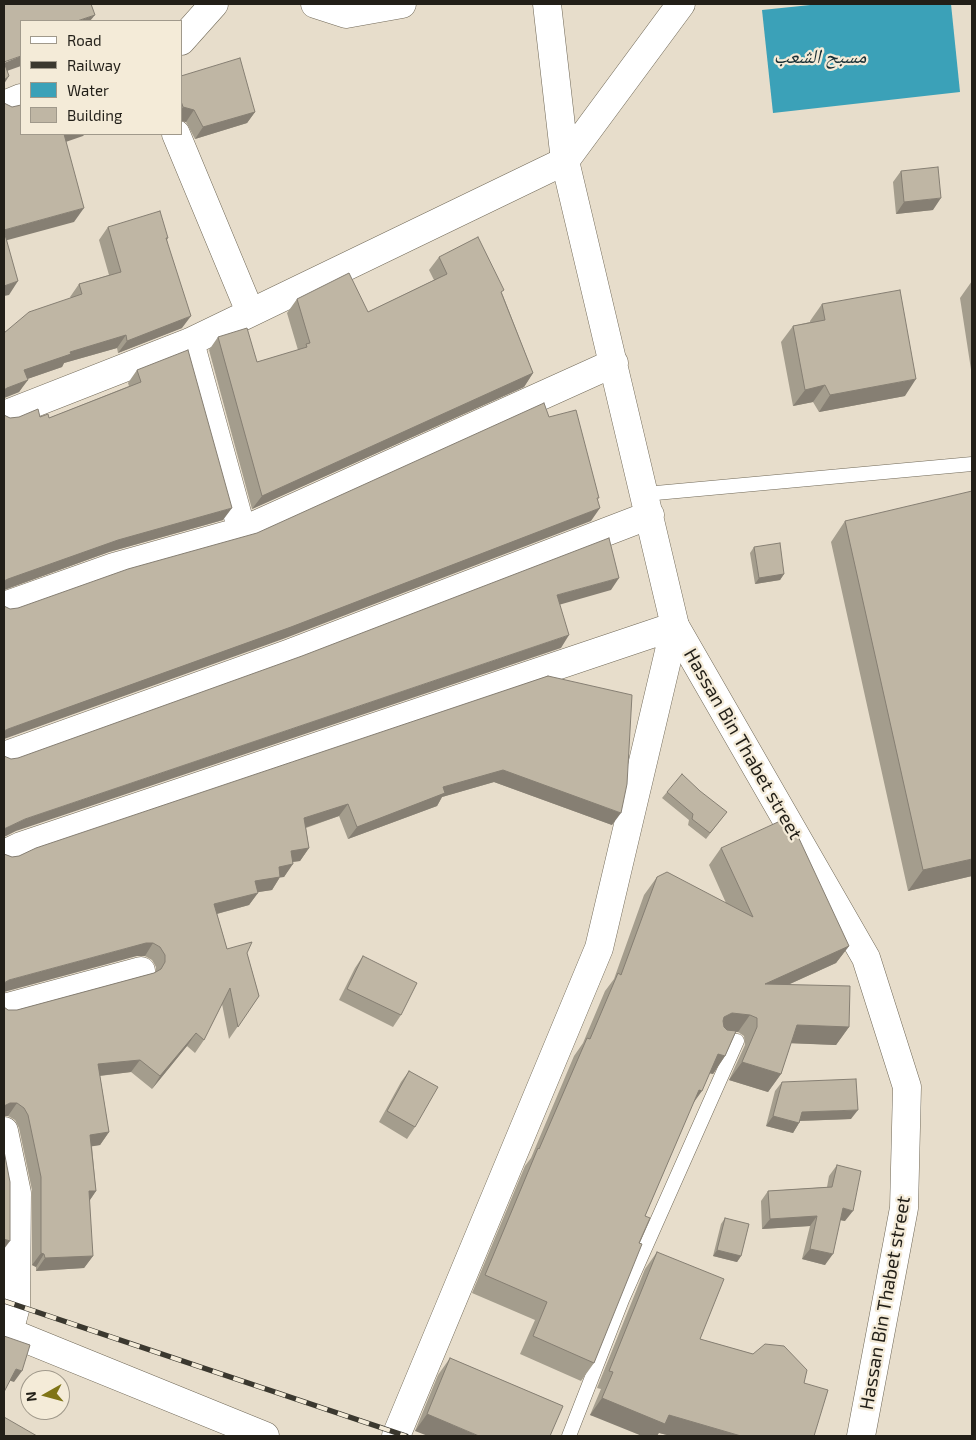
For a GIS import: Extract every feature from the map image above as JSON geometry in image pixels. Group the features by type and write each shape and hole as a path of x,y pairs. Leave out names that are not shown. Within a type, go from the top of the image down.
{"street":[{"path":"182,40 214,4"},
{"path":"316,4 346,14 402,4"},
{"path":"396,1436 599,948 675,626 565,160 547,4"},
{"path":"4,415 190,342 565,160 680,4"},
{"path":"4,105 20,98"},
{"path":"176,135 250,312"},
{"path":"190,342 242,531"},
{"path":"4,606 114,567 242,531 614,363"},
{"path":"4,756 288,654 647,505"},
{"path":"4,854 21,846 675,626"},
{"name":"Hassan Bin Thabet street","path":"675,626 866,958 907,1087 904,1208 861,1436"},
{"path":"4,1008 141,972"},
{"path":"4,1131 17,1193 16,1306 7,1331 265,1436"}],"lane":[{"path":"647,505 972,464"},
{"path":"569,1436 622,1300 737,1041 719,1040"}],"water":[{"name":"مسبح الشعب","path":"820,4 951,4 960,92 773,113 762,10"}],"building":[{"path":"4,4 91,4 95,15 80,20 20,20 20,56 4,62"},
{"path":"240,58 255,112 203,127 194,110 183,107 182,76"},
{"path":"4,62 9,76 4,80"},
{"path":"4,103 12,107 20,105 20,135 64,135 84,208 4,230"},
{"path":"938,167 941,198 904,202 901,171"},
{"path":"160,211 168,238 166,238 191,316 127,341 126,335 70,352 71,354 24,370 28,380 4,390 4,333 29,312 82,294 79,284 121,272 108,227"},
{"path":"4,231 18,281 4,286"},
{"path":"478,237 504,290 501,292 533,373 262,496 218,337 247,328 257,362 307,347 306,344 310,343 297,299 349,273 368,312 447,274 439,257"},
{"path":"900,290 916,379 830,395 825,385 805,390 793,326 825,320 822,304"},
{"path":"188,350 232,508 118,540 4,581 4,415 10,418 19,417 38,409 40,417 48,414 49,418 141,382 137,370"},
{"path":"544,403 549,417 576,410 600,508 291,627 4,731 4,606 10,609 18,608 128,569 257,533"},
{"path":"972,491 972,859 923,870 845,521"},
{"path":"609,538 619,578 557,595 569,635 25,819 4,829 4,756 11,759 18,758 302,656"},
{"path":"780,543 784,574 759,578 754,547"},
{"path":"548,676 632,695 627,784 621,813 503,770 443,787 445,793 357,827 348,804 304,818 309,848 291,851 293,864 279,867 280,877 255,881 258,893 214,904 227,949 252,942 247,953 259,996 238,1027 230,988 204,1040 196,1033 160,1076 140,1060 98,1064 109,1132 90,1135 96,1191 89,1191 93,1256 45,1258 44,1254 41,1253 41,1177 28,1115 24,1108 17,1103 10,1103 4,1106 4,1007 8,1010 17,1010 154,973 161,969 165,962 165,955 160,947 153,943 146,943 9,980 4,983 4,854 12,857 19,856 36,848"},
{"path":"682,774 727,812 710,833 692,819 693,814 667,792"},
{"path":"789,817 849,946 765,984 850,986 849,1027 797,1025 781,1074 742,1062 757,1027 757,1018 750,1015 732,1013 724,1017 724,1027 727,1030 736,1031 725,1056 718,1054 702,1091 699,1090 645,1216 650,1218 639,1243 642,1244 594,1363 533,1336 547,1302 485,1275 538,1148 587,1038 590,1039 618,973 621,975 657,877 667,872 753,917 721,848"},
{"path":"363,956 417,983 401,1015 347,989"},
{"path":"409,1071 438,1087 415,1127 387,1111"},
{"path":"856,1079 858,1110 802,1112 799,1123 773,1116 782,1082"},
{"path":"4,1151 10,1182 10,1241 4,1239"},
{"path":"837,1165 861,1171 853,1211 843,1208 833,1254 810,1249 817,1216 770,1219 768,1191 832,1187"},
{"path":"725,1218 749,1224 741,1256 717,1250"},
{"path":"657,1252 724,1279 700,1339 753,1354 765,1344 784,1346 807,1370 804,1383 828,1390 814,1436 741,1436 669,1415 665,1424 602,1398 613,1372 609,1371"},
{"path":"4,1336 30,1345 22,1370 16,1369 4,1392"},
{"path":"450,1358 563,1406 550,1436 479,1436 427,1414"},
{"path":"4,1417 37,1436 4,1436"}],"railway":[{"path":"4,1301 406,1436"}]}
